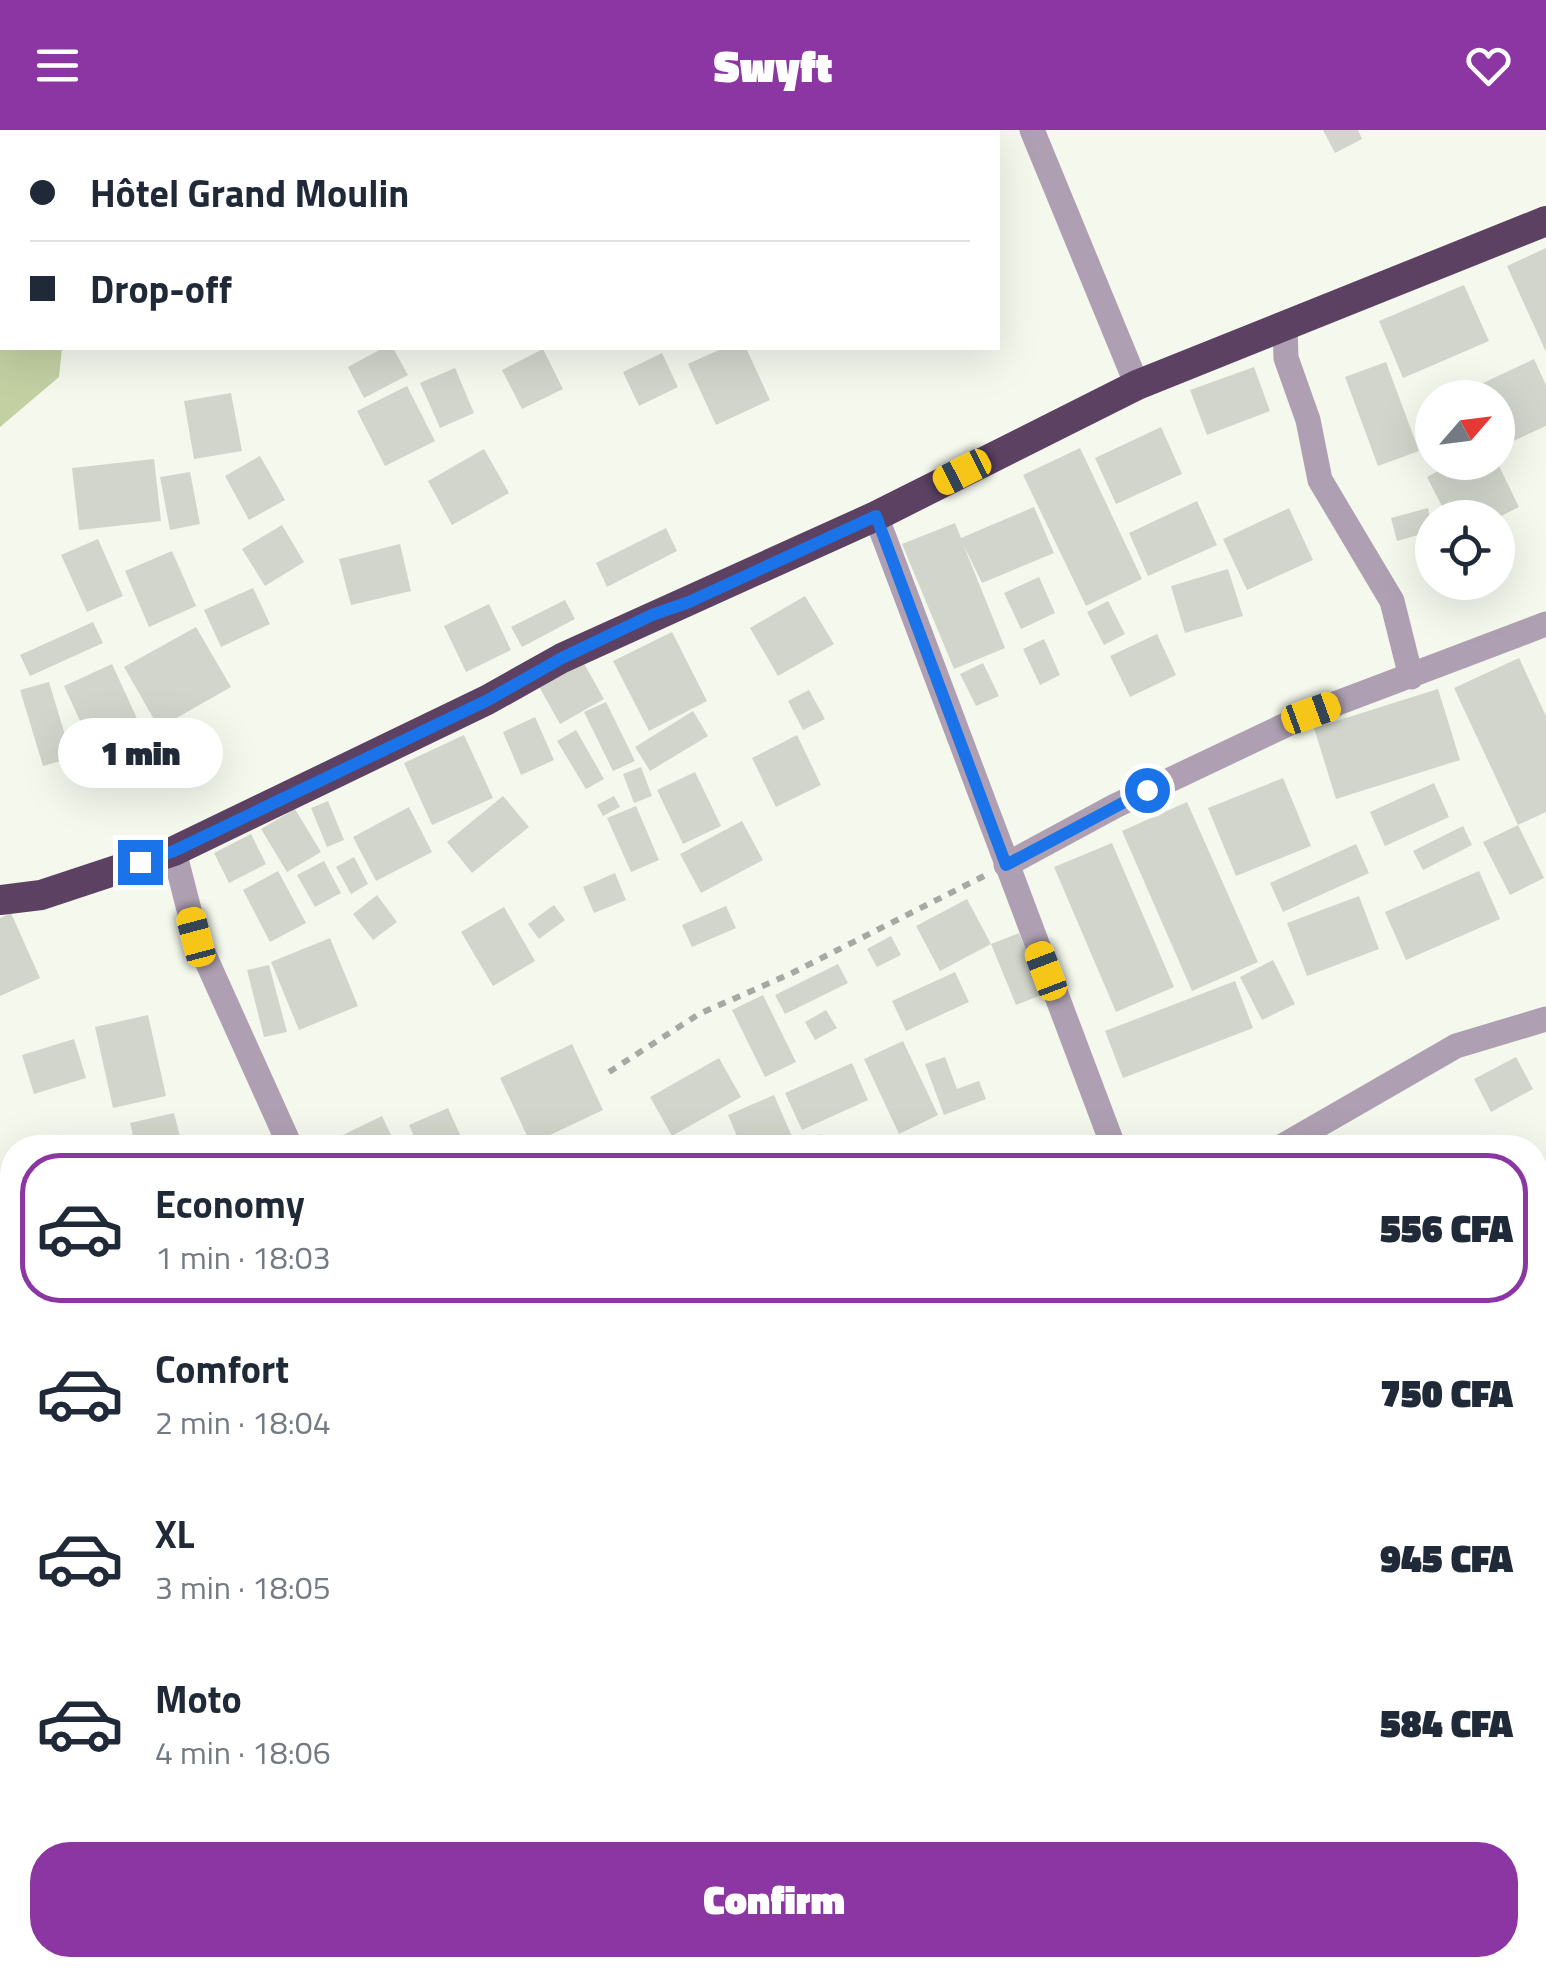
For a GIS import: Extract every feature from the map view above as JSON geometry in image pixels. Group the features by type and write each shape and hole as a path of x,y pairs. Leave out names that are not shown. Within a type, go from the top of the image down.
{"highway":[{"path":"0,900 41,895 174,851 488,700 562,658 876,516 1137,385 1546,221"}],"street":[{"path":"1032,130 1137,385"},
{"path":"1285,325 1286,358 1308,420 1320,480 1392,601 1411,676"},
{"path":"876,516 1109,1135"},
{"path":"1006,865 1115,806 1311,713 1546,624"},
{"path":"174,851 196,937 285,1135"},
{"path":"1302,1135 1456,1046 1546,1018"}],"path":[{"path":"609,1072 699,1014 790,974 1006,865"}],"green space":[{"path":"0,350 62,350 59,377 0,427"}],"building":[{"path":"1323,130 1358,130 1362,139 1335,153"},
{"path":"1546,248 1546,352 1507,266"},
{"path":"1464,285 1489,341 1403,378 1379,321"},
{"path":"379,350 394,350 408,375 364,398 348,367"},
{"path":"544,350 563,389 522,409 502,370"},
{"path":"719,350 747,350 770,400 716,425 688,364"},
{"path":"662,353 678,387 639,406 623,372"},
{"path":"1534,359 1546,385 1546,426 1515,440 1515,380 1489,380"},
{"path":"1386,362 1415,440 1415,452 1378,466 1345,377"},
{"path":"1254,367 1270,411 1207,435 1190,390"},
{"path":"455,368 474,413 440,428 420,383"},
{"path":"407,386 435,441 385,466 357,411"},
{"path":"231,393 242,451 194,459 184,401"},
{"path":"1161,427 1182,474 1116,504 1095,458"},
{"path":"1080,448 1142,579 1086,606 1023,475"},
{"path":"484,449 509,493 452,525 428,481"},
{"path":"260,456 285,500 249,520 225,476"},
{"path":"154,459 161,521 79,530 72,468"},
{"path":"190,472 200,524 170,530 160,477"},
{"path":"1429,480 1506,480 1519,507 1515,509 1515,500 1439,500"},
{"path":"1197,501 1217,545 1148,576 1129,533"},
{"path":"1034,507 1054,553 982,583 963,544 1005,648 954,669 902,544 955,523 961,538"},
{"path":"1289,508 1313,560 1247,590 1223,539"},
{"path":"1415,512 1415,536 1397,541 1391,518"},
{"path":"282,525 304,562 265,586 242,549"},
{"path":"666,528 677,551 607,587 596,563"},
{"path":"98,539 123,596 87,612 61,555"},
{"path":"400,544 411,591 351,605 339,559"},
{"path":"172,551 196,606 149,627 125,571"},
{"path":"1228,569 1243,616 1185,633 1171,586"},
{"path":"1039,577 1055,613 1021,629 1004,593"},
{"path":"253,588 270,624 221,647 204,610"},
{"path":"805,596 834,644 778,676 750,628"},
{"path":"565,600 575,619 522,647 511,627"},
{"path":"1108,601 1125,634 1104,645 1087,612"},
{"path":"489,604 511,650 466,672 444,626"},
{"path":"93,622 103,643 30,676 20,655"},
{"path":"196,627 231,687 159,728 124,667"},
{"path":"672,632 707,701 649,731 613,661"},
{"path":"1157,634 1176,675 1130,697 1110,656"},
{"path":"1044,639 1060,675 1040,685 1023,649"},
{"path":"1519,658 1546,716 1546,812 1518,825 1454,688"},
{"path":"582,660 604,699 560,724 538,685"},
{"path":"983,663 999,696 976,706 960,674"},
{"path":"112,664 140,725 92,747 64,686"},
{"path":"49,682 72,758 43,766 20,690"},
{"path":"1438,689 1460,760 1336,799 1314,728"},
{"path":"809,690 825,719 803,730 788,701"},
{"path":"606,702 635,761 613,771 584,712"},
{"path":"693,711 708,736 650,771 635,747"},
{"path":"535,717 554,760 521,775 503,732"},
{"path":"576,730 604,779 586,789 557,741"},
{"path":"464,735 493,798 432,825 404,763"},
{"path":"797,735 821,785 776,807 752,758"},
{"path":"641,767 652,796 634,803 623,774"},
{"path":"695,772 721,826 683,844 657,790"},
{"path":"1283,778 1311,846 1236,876 1208,808"},
{"path":"1434,783 1449,817 1385,846 1370,812"},
{"path":"503,796 529,827 472,873 447,842"},
{"path":"614,796 620,807 603,816 597,805"},
{"path":"328,801 344,840 327,847 311,808"},
{"path":"1187,802 1258,962 1192,991 1122,831"},
{"path":"636,806 659,860 631,872 607,818"},
{"path":"409,807 432,852 376,881 353,837"},
{"path":"295,809 321,852 287,872 261,829"},
{"path":"742,821 763,860 701,893 680,854"},
{"path":"1518,825 1544,878 1510,895 1483,842"},
{"path":"1463,826 1472,845 1423,870 1413,851"},
{"path":"251,834 266,864 229,883 214,853"},
{"path":"1112,843 1174,987 1116,1012 1054,867"},
{"path":"1356,844 1369,873 1283,912 1270,883"},
{"path":"354,857 368,884 351,894 336,867"},
{"path":"324,861 341,893 315,907 297,875"},
{"path":"278,871 306,923 270,942 243,890"},
{"path":"1479,871 1500,919 1406,960 1385,912"},
{"path":"615,873 626,900 594,913 583,887"},
{"path":"377,895 397,922 373,940 353,914"},
{"path":"1359,896 1379,949 1307,976 1287,923"},
{"path":"967,899 991,944 940,971 916,926"},
{"path":"554,905 565,920 539,939 528,924"},
{"path":"726,906 736,928 692,947 682,925"},
{"path":"504,907 535,961 493,986 461,932"},
{"path":"11,913 40,978 0,996 0,918"},
{"path":"1019,933 1044,994 1016,1005 991,944"},
{"path":"891,936 901,955 877,967 867,949"},
{"path":"330,938 358,1006 299,1030 271,962"},
{"path":"1273,960 1295,1004 1262,1020 1240,977"},
{"path":"838,964 848,983 785,1014 775,995"},
{"path":"269,965 287,1032 264,1037 247,970"},
{"path":"955,972 969,1002 906,1031 892,1001"},
{"path":"1235,981 1253,1028 1123,1078 1105,1031"},
{"path":"763,995 796,1062 765,1077 732,1010"},
{"path":"826,1010 837,1028 815,1040 805,1022"},
{"path":"148,1015 166,1096 113,1108 95,1027"},
{"path":"74,1039 86,1078 34,1094 22,1055"},
{"path":"903,1041 938,1115 899,1134 864,1059"},
{"path":"572,1044 603,1110 550,1135 527,1135 500,1078"},
{"path":"945,1057 957,1089 979,1081 986,1099 944,1115 925,1064"},
{"path":"1516,1057 1533,1089 1491,1112 1474,1079"},
{"path":"719,1058 741,1097 671,1135 650,1097"},
{"path":"852,1063 868,1100 802,1130 785,1093"},
{"path":"774,1095 791,1135 736,1135 728,1115"},
{"path":"448,1108 460,1135 413,1135 409,1125"},
{"path":"174,1113 180,1135 133,1135 130,1123"},
{"path":"382,1116 391,1135 343,1135"}],"route":[{"path":"140,862 174,851 488,700 562,658 652,615 689,602 876,516 1006,865 1147,790"}]}
